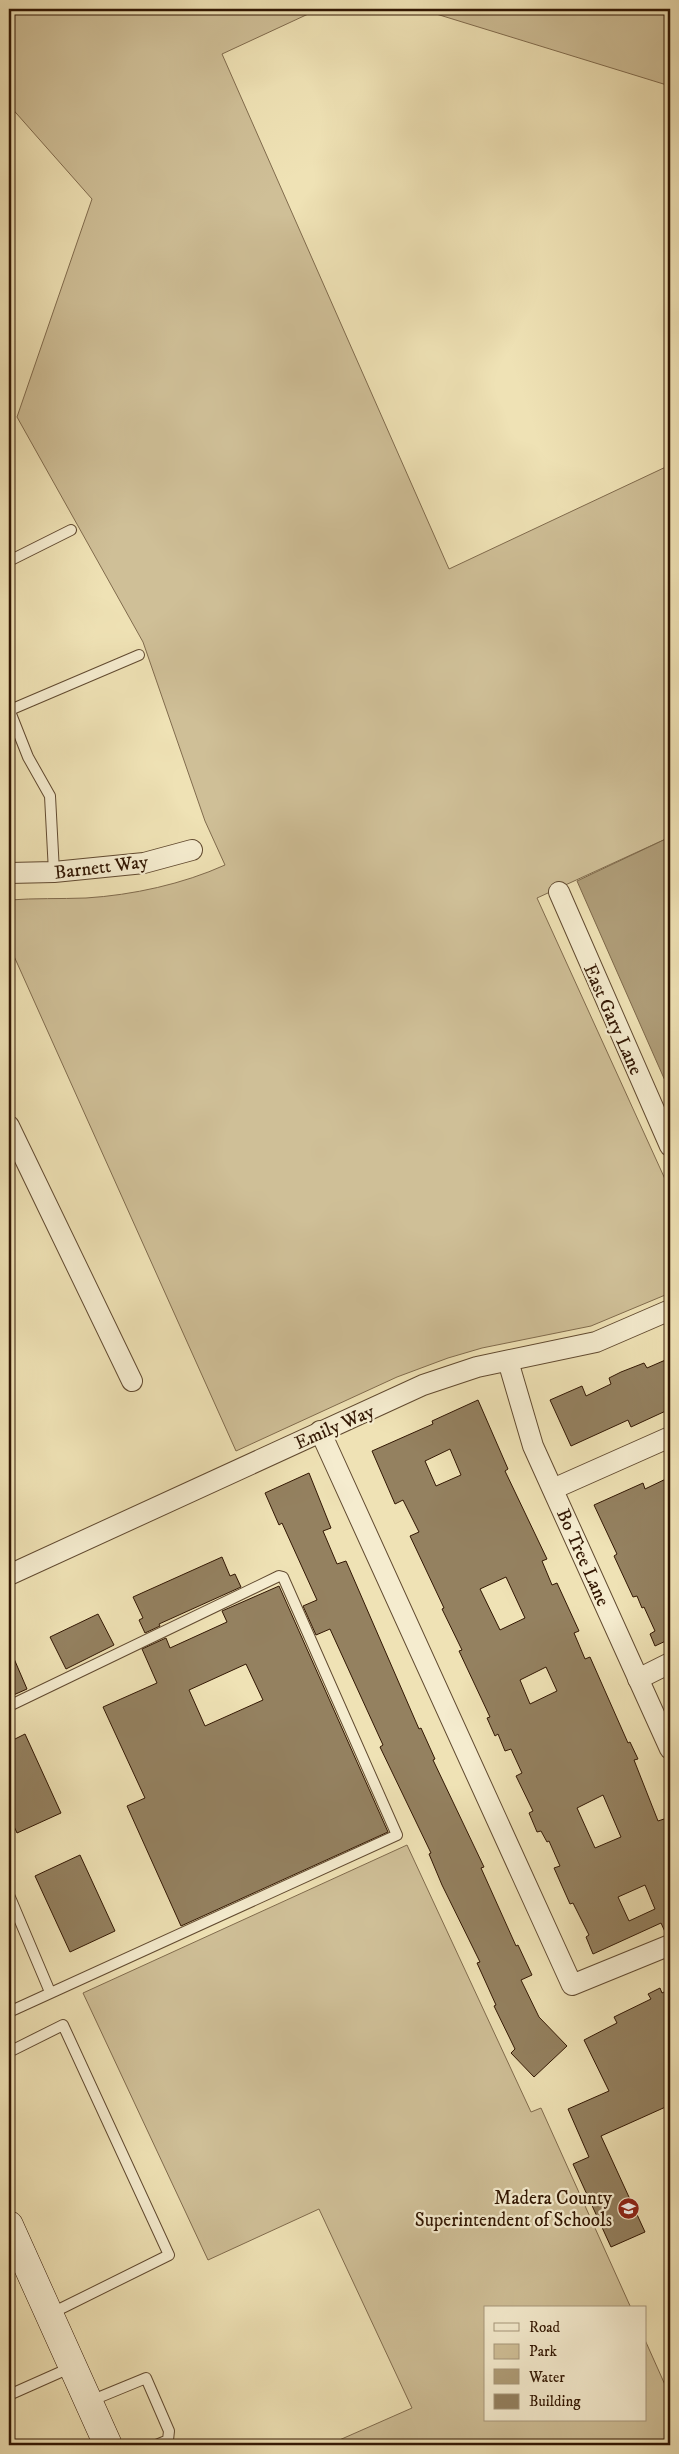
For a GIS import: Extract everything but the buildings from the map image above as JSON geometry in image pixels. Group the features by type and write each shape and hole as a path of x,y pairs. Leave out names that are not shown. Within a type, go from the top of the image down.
{"main road":[{"path":"9,2229 108,2445"}],"street":[{"name":"Barnett Way","path":"9,873 54,872 144,863 192,850"},
{"name":"East Gary Lane","path":"558,892 670,1146"},
{"path":"9,1126 132,1381"},
{"name":"Emily Way","path":"9,1575 449,1375 596,1342 670,1310"},
{"name":"Bo Tree Lane","path":"508,1361 533,1446 670,1749"},
{"path":"320,1432 572,1985 670,1945"},
{"path":"553,1489 670,1437"},
{"path":"638,1679 670,1663"}],"lane":[{"path":"9,560 71,530"},
{"path":"54,872 50,796 28,757 9,710 139,655"},
{"path":"9,1706 279,1576 283,1577 397,1835 9,2012"},
{"path":"9,1895 50,1992"},
{"path":"9,2052 63,2025 169,2255 49,2314"},
{"path":"9,2395 72,2367"},
{"path":"88,2402 146,2378 170,2432 168,2440 156,2445"}],"green space":[{"path":"9,9 319,9 222,54 449,569 670,465 670,837 537,898 670,1190 670,1293 591,1326 482,1348 448,1358 397,1377 236,1451 9,945 9,900 86,898 122,894 175,883 225,865 205,821 143,642 17,417 92,199 9,105"},
{"path":"420,9 670,9 670,86"},
{"path":"407,1845 531,2112 541,2108 630,2306 484,2306 484,2422 646,2422 646,2342 670,2396 670,2445 328,2445 412,2408 319,2209 208,2260 83,1993"}],"water":[{"path":"670,837 670,1092 577,881"}],"place":[{"name":"Madera County Superintendent of Schools","path":"628,2208"}]}
